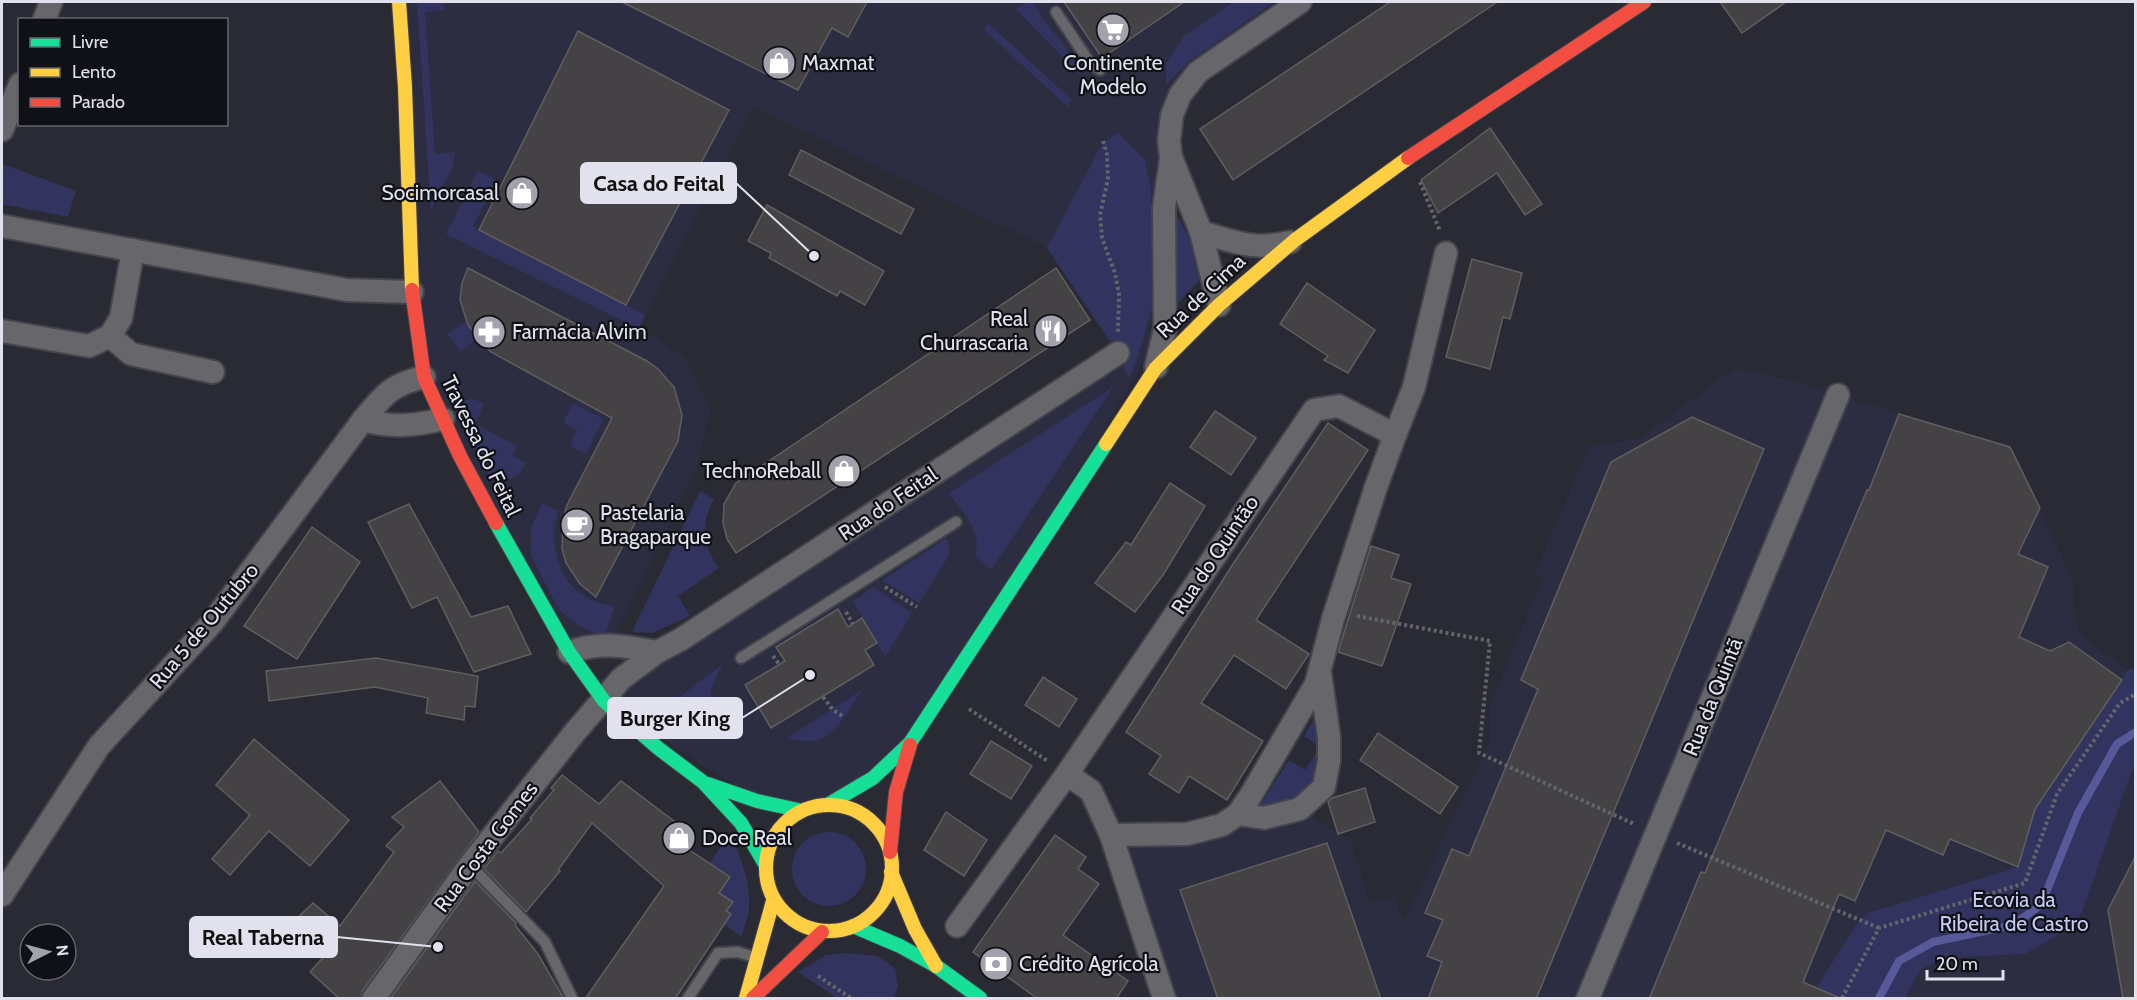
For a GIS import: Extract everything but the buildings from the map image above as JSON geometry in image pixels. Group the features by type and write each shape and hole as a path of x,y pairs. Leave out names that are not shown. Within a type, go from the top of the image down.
{"main road":[{"name":"Travessa do Feital","path":"399,2 405,87 412,292 424,377 460,456 506,543 569,652 604,701 658,748 704,782"},
{"name":"Rua de Cima","path":"829,804 873,778 910,743 1155,369 1219,305 1295,240 1399,164 1644,2"},
{"name":"Rua de Cima","path":"890,852 896,792 910,743"},
{"path":"704,782 757,801 798,810"},
{"path":"704,782 741,823 765,864"},
{"path":"829,804 870,819 882,832 890,852 891,873 888,894 879,909 867,920 853,926 822,932 804,927 788,917 773,901 766,883 765,864 775,835 798,810 813,805 829,804"},
{"path":"891,873 915,929 936,966"},
{"path":"746,999 773,901"},
{"path":"853,926 900,946 936,966 980,999"},
{"path":"753,999 822,932"}],"street":[{"path":"45,18 51,2"},
{"path":"1219,305 1201,232 1171,157 1168,141 1172,116 1180,95 1198,72 1300,2"},
{"path":"2,130 18,89"},
{"path":"1155,369 1164,329 1164,208 1171,157"},
{"path":"2,226 347,290 412,292"},
{"path":"1201,232 1244,244 1269,247 1295,240"},
{"path":"2,331 89,346 110,336 121,318 133,250"},
{"path":"1111,836 1187,834 1222,825 1238,814 1316,684 1376,486 1414,387 1446,253"},
{"path":"110,336 131,354 213,372"},
{"name":"Rua do Feital","path":"604,701 621,679 657,652 680,640 824,547 1118,353"},
{"name":"Rua 5 de Outubro","path":"2,895 99,746 212,623 363,420 387,392 404,381 424,377"},
{"name":"Rua da Quintã","path":"1588,999 1838,395"},
{"name":"Rua do Quintão","path":"957,926 1067,774 1314,410 1339,406 1395,435"},
{"path":"363,420 381,425 403,426 443,419"},
{"path":"569,652 588,645 611,644 657,652"},
{"path":"1238,814 1264,818 1300,809 1324,787 1329,761 1329,737 1319,670"},
{"name":"Rua Costa Gomes","path":"374,999 470,865 575,732 604,701"},
{"path":"1067,774 1091,791 1111,836 1164,999"}],"lane":[{"path":"1056,12 1090,63 1100,70"},
{"path":"741,658 956,522"},
{"path":"470,865 545,942 572,999"},
{"path":"688,999 718,953 738,952 757,957"}],"path":[{"path":"1103,141 1107,154 1108,178 1100,215 1102,238 1115,273 1119,294 1118,353"},
{"path":"1416,174 1440,230 1446,253"},
{"path":"878,583 917,607"},
{"path":"842,606 853,624"},
{"path":"1336,612 1490,641 1479,753 1657,834 1879,928 2025,883 2057,794 2120,703 2136,694"},
{"path":"823,697 833,710 844,717"},
{"path":"969,709 1067,774"},
{"path":"1842,999 1879,928"},
{"path":"812,972 851,999"}],"shaded area":[{"path":"399,2 1300,2 1180,95 1165,329 910,743 829,804 757,801 604,701 1117,353 1047,248 753,107 639,328 685,357 711,411 697,467 611,644 569,652 424,377"},
{"path":"1736,368 1786,379 2010,447 2057,544 2073,584 2078,633 2128,670 2035,809 2018,867 1868,913 1856,925 1812,998 1164,998 1111,835 1300,809 1351,841 1370,903 1395,897 1403,921 1489,745 1490,704 1542,580 1535,572 1589,446 1638,439"},
{"path":"2135,766 2135,998 1905,998 1920,970 1944,958 2025,954"}],"green space":[{"path":"417,2 444,2 445,10 425,12 435,154 455,152 453,166 431,211"},
{"path":"1026,2 1032,2 1082,68 1079,74 1016,9"},
{"path":"1233,2 1274,2 1191,60 1166,84 1166,64 1184,36"},
{"path":"988,23 1072,100 1068,107 984,30"},
{"path":"1118,133 1145,160 1151,189 1152,306 1142,344 1129,379 1118,353 1047,248 1103,142"},
{"path":"3,164 76,191 68,217 2,204"},
{"path":"478,171 496,180 473,227 645,315 639,329 446,234"},
{"path":"1172,207 1188,235 1200,280 1178,303"},
{"path":"465,322 477,338 461,352 447,334"},
{"path":"1113,387 991,570 975,556 977,547 974,531 949,493"},
{"path":"474,399 484,404 475,424 517,446 513,456 526,463 519,475 508,479 495,477 484,471 457,410 464,400"},
{"path":"573,403 603,419 586,454 570,446 577,430 563,422"},
{"path":"700,491 714,499 706,518 705,535 709,551 719,568 678,596 690,616 652,633 632,632"},
{"path":"542,503 558,511 555,522 555,546 567,580 587,598 615,607 603,638 580,626 559,610 531,556 531,528"},
{"path":"947,538 950,554 919,603 882,580"},
{"path":"873,587 912,613 885,657 853,601"},
{"path":"724,663 711,690 711,703 716,719 704,737 694,730 698,723 680,710 674,715 664,709"},
{"name":"Ecovia da Ribeira de Castro","path":"2135,668 2135,766 2082,912 2068,929 2025,954 1944,958 1920,970 1905,998 1812,998 1856,925 1868,913 2018,867 2035,809 2128,670"},
{"path":"862,690 844,717 821,739 804,741 787,738"},
{"path":"1316,716 1322,754 1317,779 1306,797 1267,808 1259,807 1289,760 1305,770 1320,747 1304,736"},
{"path":"829,832 850,838 860,848 866,869 860,890 850,900 829,906 808,900 798,890 792,869 798,848 808,838"},
{"path":"730,834 747,880 748,912 741,937 724,924 726,911 733,902 719,893 730,877 709,863"},
{"path":"847,953 877,956 895,968 898,987 893,998 837,998 798,972 826,955"}],"waterway":[{"path":"1879,998 1899,961 1933,942 2013,925 2041,905 2078,813 2117,744 2136,732"}],"traffic: fast":[{"path":"829,804 873,778 910,743 1106,444"},
{"path":"496,523 569,652 604,701 658,748 703,782 741,823 765,864"},
{"path":"708,784 757,801 798,810"},
{"path":"853,926 900,946 936,966 980,998"}],"traffic: slow":[{"path":"399,2 405,87 412,290"},
{"path":"1106,444 1155,369 1219,305 1295,240 1408,158"},
{"path":"829,805 853,810 874,823 887,844 892,868 887,892 874,913 853,926 829,931 805,926 784,913 771,892 766,868 771,844 784,823 805,810 829,805"},
{"path":"891,872 915,929 936,966"},
{"path":"746,998 773,901"}],"traffic: jam":[{"path":"1408,158 1644,2"},
{"path":"412,290 424,377 460,456 496,523"},
{"path":"890,852 896,792 910,745"},
{"path":"753,998 822,932"}],"place":[{"name":"Continente Modelo","path":"1113,30"},
{"name":"Maxmat","path":"779,63"},
{"name":"Socimorcasal","path":"522,193"},
{"name":"Casa do Feital","path":"814,256"},
{"name":"Real Churrascaria","path":"1051,331"},
{"name":"Farmácia Alvim","path":"489,332"},
{"name":"TechnoReball","path":"844,471"},
{"name":"Pastelaria Bragaparque","path":"577,525"},
{"name":"Burger King","path":"810,675"},
{"name":"Doce Real","path":"679,838"},
{"name":"Real Taberna","path":"438,947"},
{"name":"Crédito Agrícola","path":"996,964"}]}
